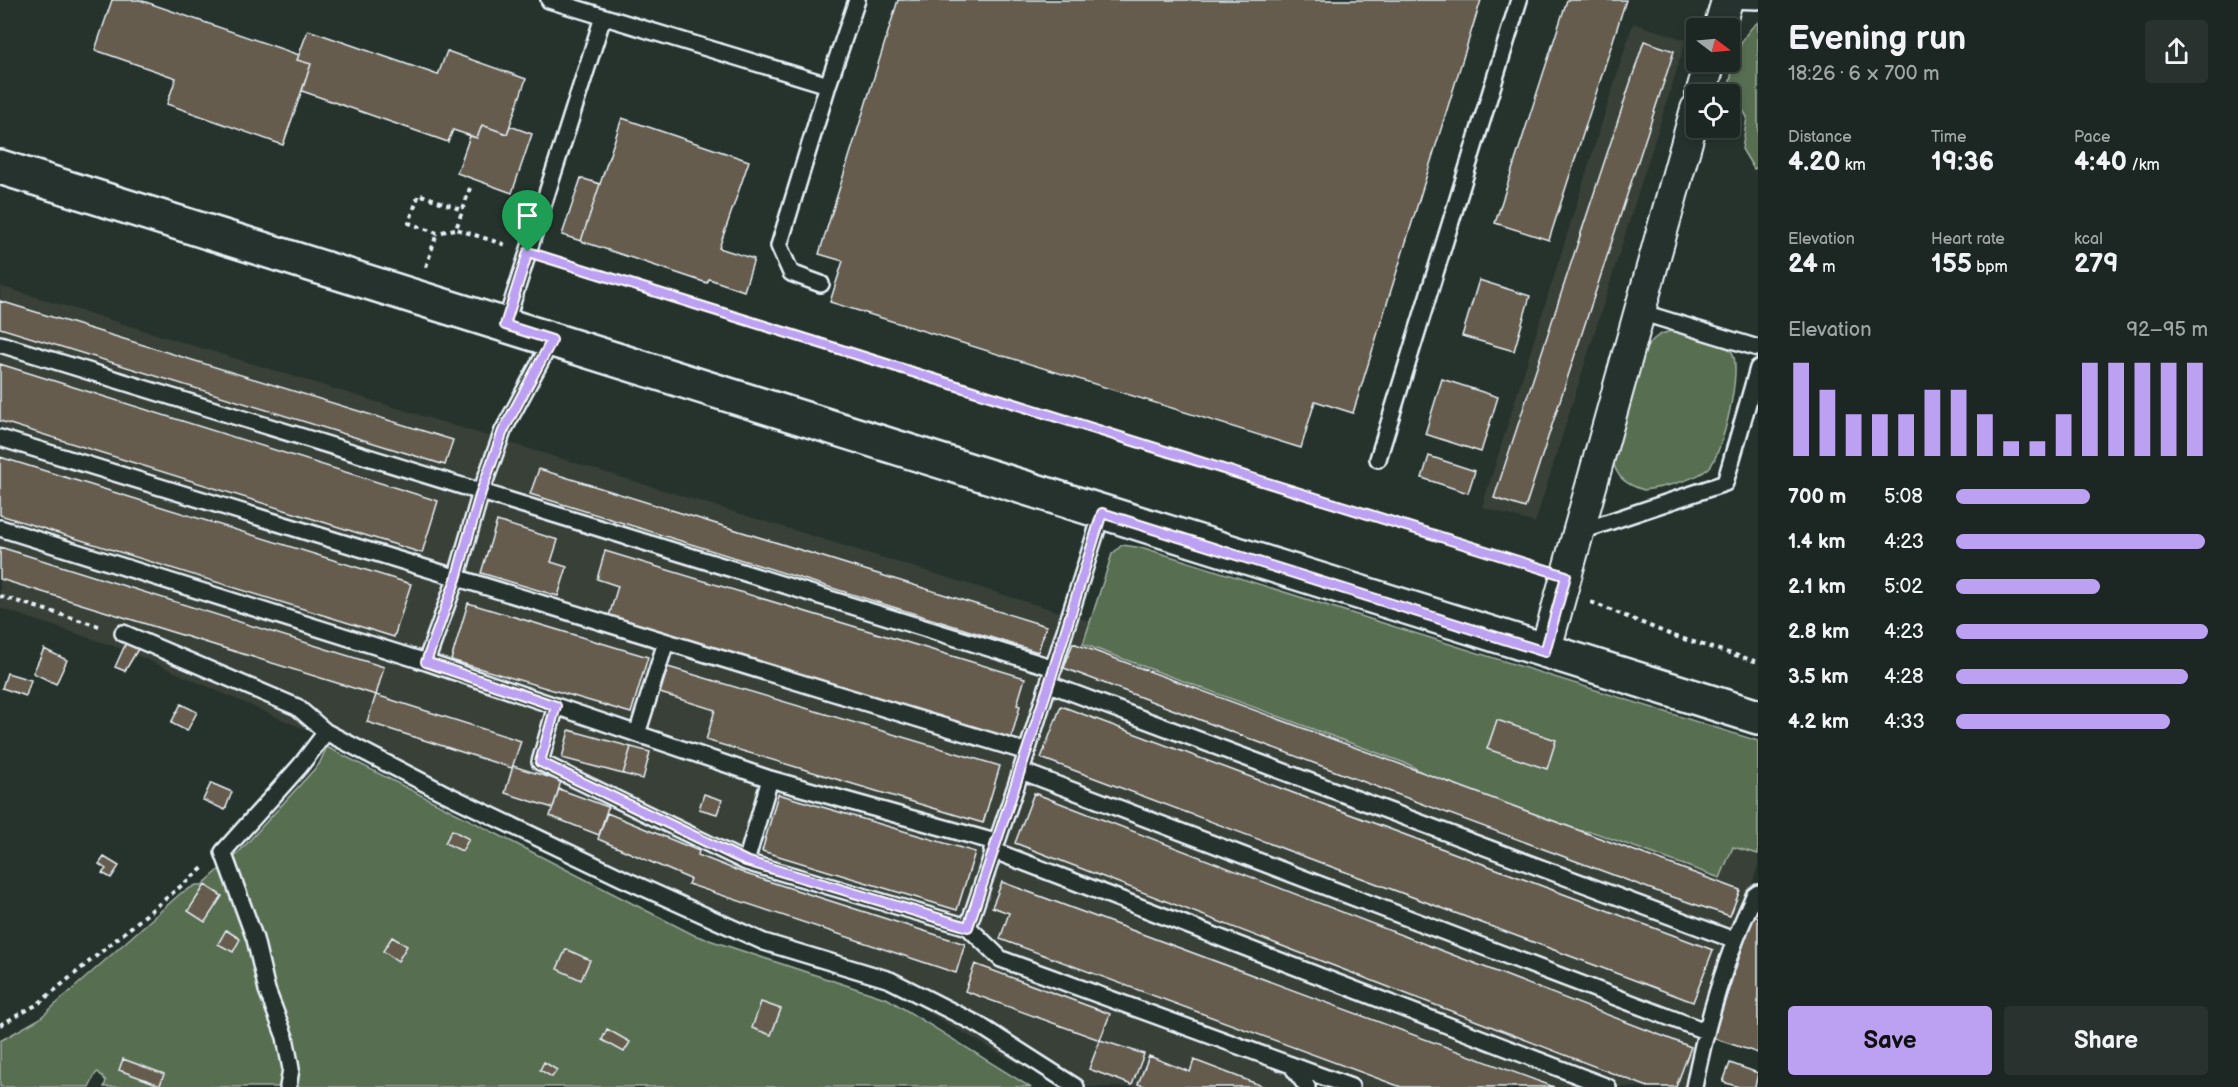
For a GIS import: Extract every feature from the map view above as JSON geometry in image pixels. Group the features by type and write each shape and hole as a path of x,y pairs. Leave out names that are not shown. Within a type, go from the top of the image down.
{"street":[{"path":"1545,652 1688,138"},
{"path":"0,167 1758,717"}],"lane":[{"path":"549,0 828,85"},
{"path":"821,284 791,273 779,246 856,0"},
{"path":"1378,459 1519,0"},
{"path":"1724,10 1758,1"},
{"path":"505,325 603,17"},
{"path":"1640,312 1758,348"},
{"path":"426,662 456,579 481,492 503,431 552,340"},
{"path":"0,344 1054,668"},
{"path":"1579,532 1725,483 1758,368"},
{"path":"0,438 1027,752"},
{"path":"968,927 1021,771 1102,513"},
{"path":"0,528 426,662 770,779 994,846 1608,1087"},
{"path":"123,633 297,707 326,732 497,820 764,942 890,980 979,1025 1076,1087"},
{"path":"637,734 666,642"},
{"path":"1049,684 1734,940"},
{"path":"556,706 540,762 746,861 968,927 1000,959 1351,1087"},
{"path":"288,1087 291,1069 285,1037 267,990 255,939 223,852 300,766 326,732"},
{"path":"1021,771 1705,1031"},
{"path":"746,861 770,779"},
{"path":"1694,1087 1705,1031 1734,940 1754,896 1758,893"},
{"path":"1291,1065 1307,1087"}],"path":[{"path":"456,229 470,188"},
{"path":"462,210 419,194 409,223 437,233 456,229 1564,583 1674,636 1758,662"},
{"path":"423,276 437,233"},
{"path":"0,596 123,633"},
{"path":"0,1025 38,1004 223,852"}],"shaded area":[{"path":"1633,23 1686,40 1535,523 1482,507"},
{"path":"0,286 1758,827 1758,865 1689,1087 1058,1087 892,990 724,934 438,780 297,726 125,650 0,608"}],"green space":[{"path":"1758,22 1758,167 1754,169 1742,149 1747,117 1740,105 1740,84 1730,84 1732,72 1740,72 1740,48 1751,28"},
{"path":"1673,331 1709,340 1729,348 1732,352 1735,361 1735,375 1730,412 1720,447 1709,468 1687,480 1644,490 1632,486 1619,475 1613,459 1645,351 1656,337"},
{"path":"1122,545 1144,548 1758,741 1758,854 1733,847 1720,878 1593,832 1560,829 1447,788 1410,765 1083,644 1112,554"},
{"path":"327,747 694,935 888,999 1030,1087 104,1087 106,1081 98,1072 89,1087 0,1087 0,1041 39,1019 181,893 196,885 202,885 239,852 319,764"}],"building":[{"path":"112,0 140,0 299,55 297,60 311,64 283,145 167,104 176,78 95,50"},
{"path":"898,0 1481,0 1353,413 1315,401 1301,448 830,302 843,261 819,254"},
{"path":"1567,0 1626,0 1549,240 1495,223"},
{"path":"308,30 438,75 447,51 526,79 507,134 482,125 477,138 453,130 448,142 302,91 311,64 297,60"},
{"path":"1644,41 1674,51 1525,508 1494,498"},
{"path":"622,118 749,161 719,248 754,259 744,291 709,279 707,283 581,241"},
{"path":"482,125 507,134 510,126 532,134 512,193 457,173 470,136 477,138"},
{"path":"581,178 600,184 581,241 562,235"},
{"path":"1479,280 1530,296 1514,351 1462,336"},
{"path":"0,301 453,440 445,465 0,328"},
{"path":"0,364 438,501 422,553 0,421"},
{"path":"1442,379 1498,397 1481,452 1425,434"},
{"path":"1429,456 1475,471 1468,493 1422,478"},
{"path":"0,457 411,584 394,637 0,515"},
{"path":"539,469 1046,626 1038,652 530,494"},
{"path":"497,521 558,540 551,562 567,567 558,596 481,573"},
{"path":"0,547 384,667 376,695 0,579"},
{"path":"605,551 1025,678 1011,739 609,616 618,586 597,579"},
{"path":"468,603 648,657 631,713 451,660"},
{"path":"126,643 138,649 125,671 115,667"},
{"path":"1073,643 1740,890 1730,916 1664,894 1064,668"},
{"path":"44,649 67,660 56,684 33,673"},
{"path":"668,667 1000,766 983,823 706,740 715,710 660,693"},
{"path":"7,673 31,680 26,696 2,688"},
{"path":"376,695 521,741 512,768 367,722"},
{"path":"181,704 197,712 187,731 171,723"},
{"path":"1061,706 1713,950 1693,1002 1041,758"},
{"path":"1497,720 1556,740 1547,769 1487,749"},
{"path":"569,730 631,747 623,774 562,758"},
{"path":"631,747 650,752 643,779 623,774"},
{"path":"513,766 561,781 553,808 505,793"},
{"path":"211,783 232,792 225,810 203,800"},
{"path":"559,789 608,807 599,835 550,816"},
{"path":"1034,793 1691,1047 1676,1087 1648,1087 1015,843"},
{"path":"704,794 722,800 717,814 699,809"},
{"path":"778,794 975,852 957,910 762,851"},
{"path":"607,813 699,851 698,855 746,874 965,944 956,973 688,884 690,879 598,839"},
{"path":"452,830 469,839 462,851 445,843"},
{"path":"104,857 119,866 111,878 102,873 106,869 99,864"},
{"path":"1002,882 1554,1087 1401,1087 1000,939 1009,913 992,907"},
{"path":"205,885 222,896 205,922 188,911"},
{"path":"1753,915 1758,917 1758,1053 1713,1038"},
{"path":"226,930 240,939 233,952 218,944"},
{"path":"392,937 407,946 398,961 383,951"},
{"path":"566,949 590,960 581,980 557,969"},
{"path":"975,964 1110,1014 1100,1040 965,991"},
{"path":"761,1002 781,1009 771,1035 752,1028"},
{"path":"607,1029 630,1042 624,1052 602,1040"},
{"path":"1100,1040 1144,1054 1132,1085 1089,1069"},
{"path":"1149,1056 1190,1072 1194,1060 1265,1087 1147,1087 1138,1084"},
{"path":"123,1059 164,1074 160,1085 119,1070"},
{"path":"544,1062 557,1070 552,1077 540,1070"},
{"path":"1730,1063 1758,1073 1755,1087 1739,1087 1723,1082"}],"route":[{"path":"528,252 1566,576 1545,652 1102,513 1021,771 992,850 968,927 746,861 540,762 556,706 426,662 456,579 481,492 503,431 552,340 505,325 528,252"}]}
